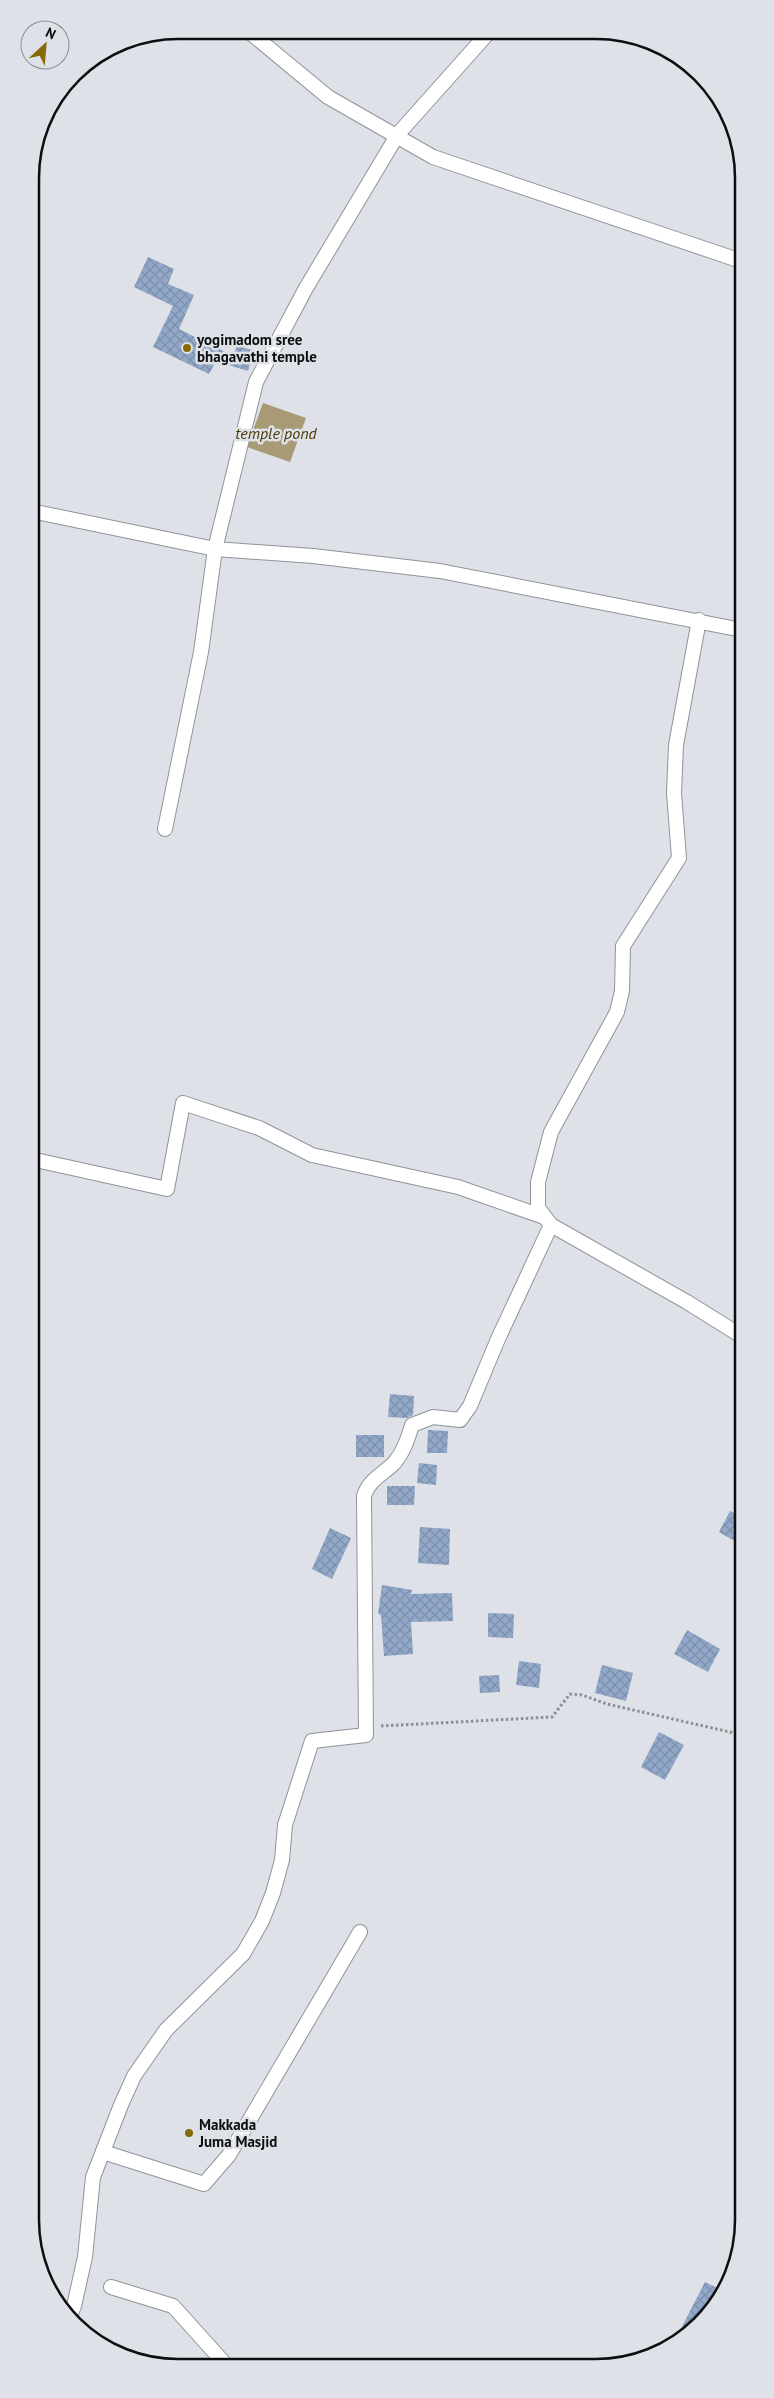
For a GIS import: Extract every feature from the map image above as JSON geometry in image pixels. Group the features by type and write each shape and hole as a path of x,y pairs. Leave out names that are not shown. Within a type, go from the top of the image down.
{"street":[{"path":"258,39 328,97 434,157 735,259"},
{"path":"165,829 201,652 215,549 256,382 306,288 397,136 483,39"},
{"path":"39,513 215,549 314,556 440,570 735,628"},
{"path":"548,1221 538,1208 538,1182 551,1132 617,1012 622,991 623,946 679,858 674,793 676,745 698,620"},
{"path":"39,1161 166,1189 183,1104 259,1128 312,1155 458,1187 548,1221 735,1332"},
{"path":"72,2310 85,2257 93,2177 134,2076 166,2030 242,1954 262,1921 273,1893 282,1860 285,1825 312,1741 366,1735 364,1496 366,1487 395,1462 403,1451 412,1426 433,1417 460,1420 470,1406 548,1221"},
{"path":"103,2152 204,2184 230,2155 360,1932"},
{"path":"111,2287 173,2306 221,2359"}],"path":[{"path":"366,1726 552,1717 570,1694 582,1694 607,1704 735,1733"}],"water":[{"name":"temple pond","path":"263,403 306,418 290,462 247,447"}],"building":[{"path":"148,257 174,269 168,284 194,295 179,329 233,356 237,345 254,351 248,371 216,361 209,374 153,347 173,306 134,287"},
{"path":"390,1394 414,1396 413,1415 407,1418 388,1417"},
{"path":"428,1430 448,1431 447,1453 427,1453"},
{"path":"356,1435 384,1435 384,1457 356,1457"},
{"path":"419,1463 437,1465 436,1485 417,1483"},
{"path":"387,1486 415,1486 414,1505 387,1505"},
{"path":"730,1511 735,1514 735,1541 719,1532"},
{"path":"420,1527 450,1529 449,1565 418,1563"},
{"path":"330,1528 351,1538 332,1579 312,1569"},
{"path":"382,1585 412,1590 411,1594 452,1593 453,1621 411,1622 413,1654 384,1656 381,1615 378,1614"},
{"path":"488,1613 514,1614 513,1638 488,1637"},
{"path":"687,1630 720,1649 708,1672 674,1654"},
{"path":"519,1661 541,1664 539,1688 516,1685"},
{"path":"602,1665 633,1673 626,1701 595,1693"},
{"path":"499,1675 500,1692 480,1693 479,1676"},
{"path":"659,1732 684,1745 665,1780 641,1767"},
{"path":"705,2282 718,2288 701,2312 680,2331"}],"place":[{"name":"yogimadom sree bhagavathi temple","path":"187,348"},
{"name":"Makkada Juma Masjid","path":"189,2133"}]}
